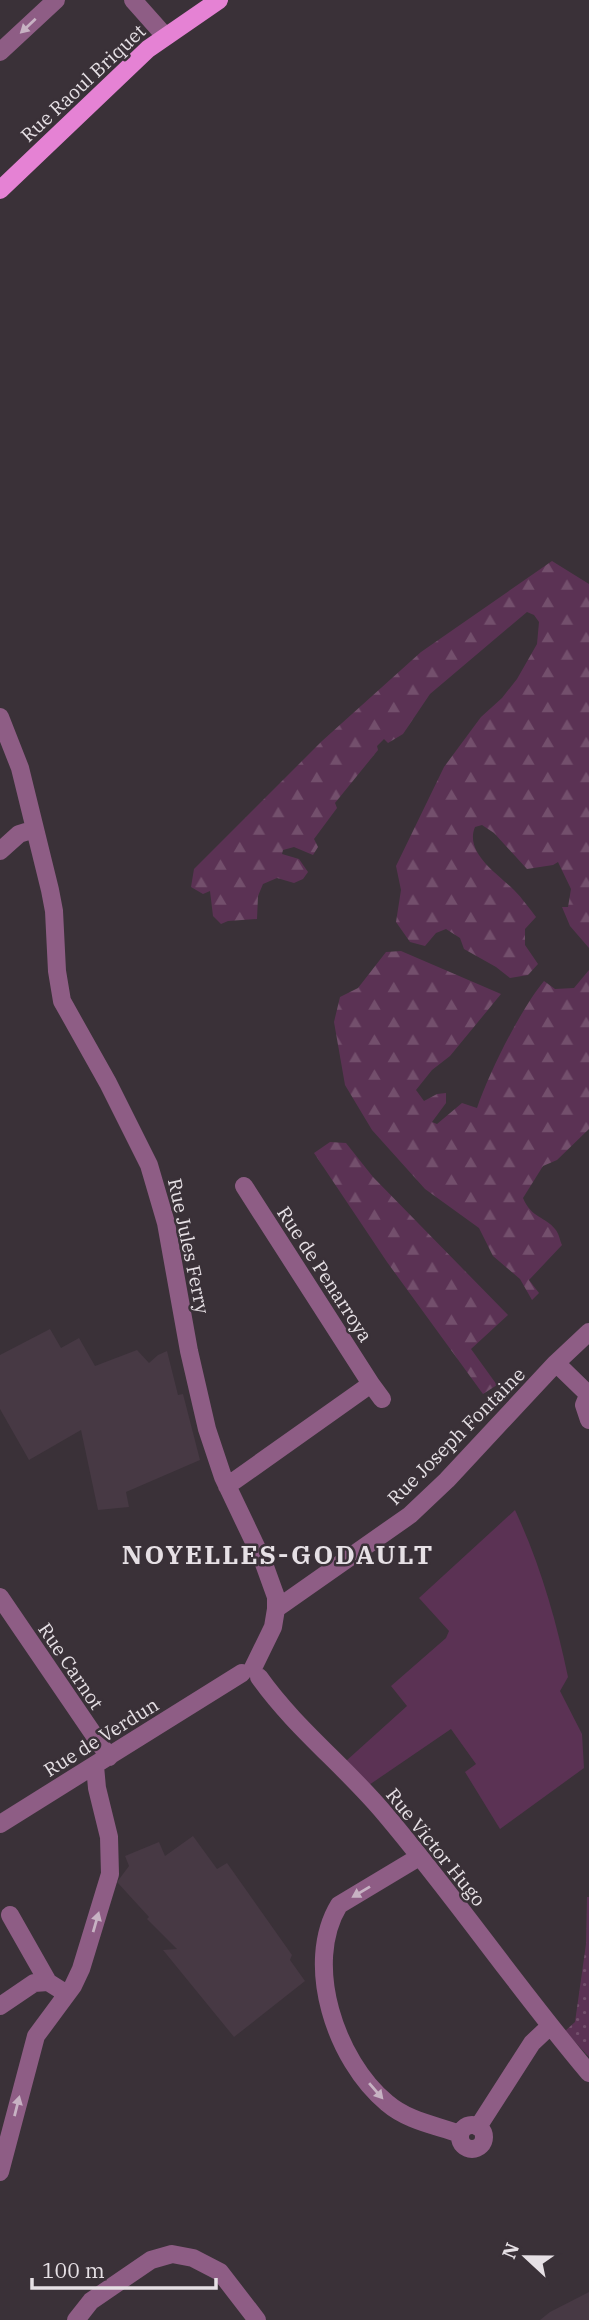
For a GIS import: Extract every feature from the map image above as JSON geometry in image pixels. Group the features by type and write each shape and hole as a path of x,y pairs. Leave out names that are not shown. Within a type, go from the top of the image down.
{"main road":[{"name":"Rue Raoul Briquet","path":"6,184 106,87 164,36 219,0"}],"street":[{"path":"0,52 56,0"},
{"path":"133,0 164,36"},
{"name":"Rue Jules Ferry","path":"0,717 16,756 54,911 57,971 62,1001 149,1165 166,1223 187,1340 207,1429 227,1486 271,1581 276,1609"},
{"path":"0,851 19,834 35,829"},
{"name":"Rue de Penarroya","path":"227,1486 376,1392 244,1186"},
{"name":"Rue Joseph Fontaine","path":"276,1609 410,1515 447,1480 555,1363 589,1332"},
{"path":"555,1363 589,1393 584,1405 589,1420"},
{"name":"Rue Carnot","path":"0,1597 102,1762"},
{"path":"250,1677 273,1627 276,1609"},
{"name":"Rue de Verdun","path":"0,1824 223,1686 250,1677"},
{"name":"Rue Victor Hugo","path":"250,1677 279,1703 383,1811 549,2027 589,2073"},
{"path":"0,2172 36,2036 67,1994 81,1969 110,1874 109,1837 97,1788 102,1762"},
{"path":"419,1857 339,1905 331,1918 324,1968 326,1991 341,2039 358,2069 381,2097 403,2114 460,2134 460,2142 464,2147 476,2149 483,2143 484,2138 478,2126 532,2043 549,2027"},
{"path":"10,1914 48,1982 67,1994"},
{"path":"0,2006 34,1983 48,1982"},
{"path":"76,2320 91,2301 151,2260 172,2254 193,2258 220,2272 257,2320"}],"shaded area":[{"path":"50,1329 61,1348 79,1338 95,1366 137,1350 149,1363 167,1351 178,1395 183,1394 200,1460 126,1492 129,1507 98,1510 81,1430 29,1460 0,1409 0,1355"},
{"path":"193,1836 217,1869 227,1863 292,1955 290,1960 305,1981 234,2037 163,1950 177,1949 147,1919 149,1917 117,1882 129,1866 125,1856 159,1842 165,1856"},
{"path":"589,2292 589,2320 540,2320 550,2312"}],"green space":[{"path":"552,561 589,584 589,948 570,926 562,907 568,907 571,889 558,862 527,869 494,833 482,825 475,827 474,846 485,863 517,893 536,917 525,929 525,945 538,964 528,975 510,978 464,949 460,938 446,929 436,933 425,946 410,942 396,922 401,890 396,866 444,767 481,717 502,698 517,679 537,644 539,622 534,615 527,612 430,694 403,734 388,743 384,739 377,746 378,750 335,803 337,808 314,839 318,847 313,855 294,847 283,850 282,854 299,859 308,872 303,879 294,883 277,878 263,884 258,896 257,919 221,924 213,916 210,891 203,894 191,887 194,869 322,741 421,652"},
{"path":"401,951 501,994 450,1056 432,1070 416,1090 424,1101 437,1094 446,1093 446,1103 432,1122 437,1124 462,1103 477,1108 506,1042 544,981 555,989 574,988 589,970 589,1129 557,1160 543,1166 523,1198 530,1210 555,1229 562,1245 529,1280 539,1293 532,1300 520,1279 493,1256 479,1228 425,1189 372,1130 345,1085 334,1022 340,997 358,988 386,952"},
{"path":"330,1142 346,1143 373,1177 508,1315 471,1349 497,1385 483,1394 387,1262 314,1153"},
{"path":"515,1510 540,1571 553,1613 568,1677 560,1691 582,1734 584,1768 500,1829 465,1772 476,1764 451,1729 369,1785 346,1761 407,1706 391,1686 446,1638 449,1631 419,1598"},
{"path":"587,1897 589,2057 565,2031 575,2022 586,1944"}],"district":[{"name":"NOYELLES-GODAULT","path":"278,1555"}]}
